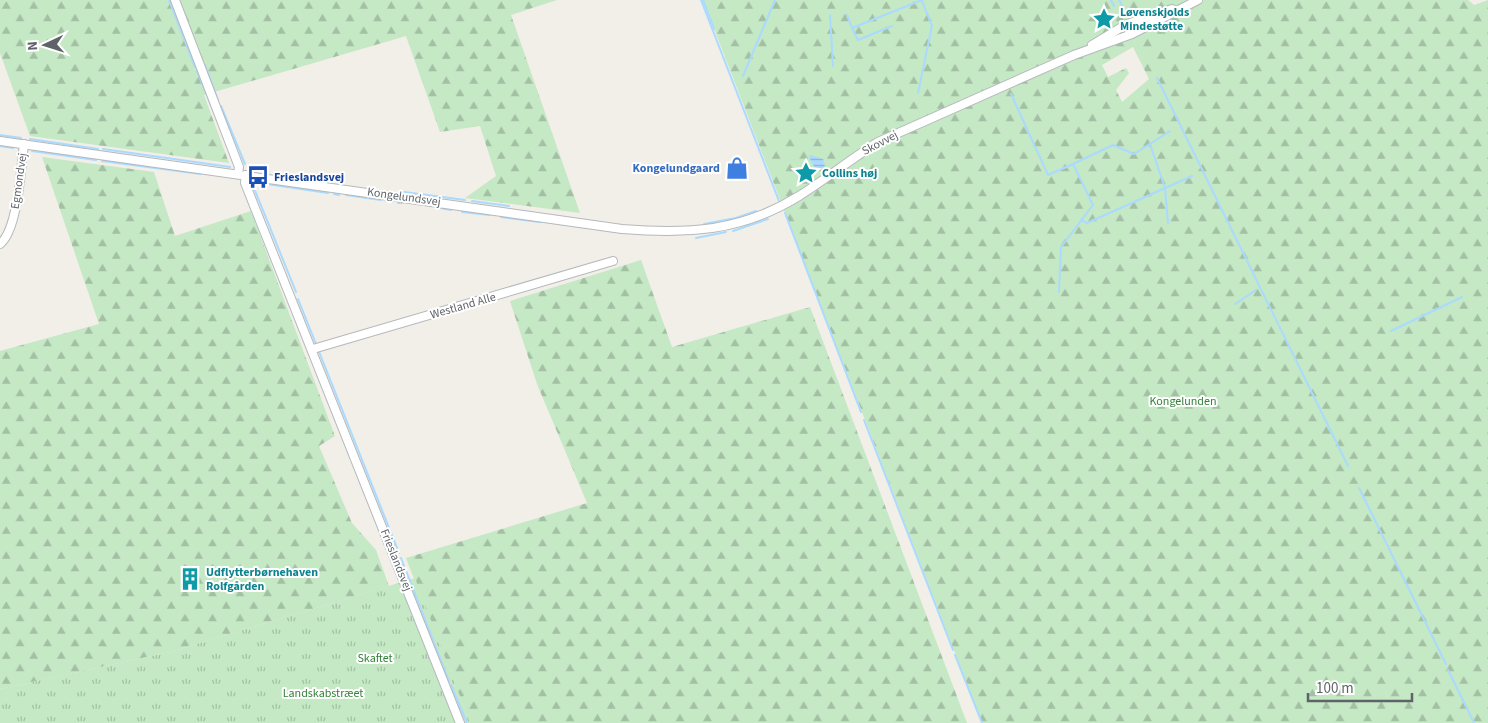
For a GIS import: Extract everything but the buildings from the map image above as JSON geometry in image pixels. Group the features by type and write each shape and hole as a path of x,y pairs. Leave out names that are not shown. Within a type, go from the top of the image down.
{"street":[{"name":"Frieslandsvej","path":"174,0 460,723"},
{"name":"Skovvej","path":"689,232 747,221 772,210 799,196 878,142 1074,55 1127,24 1195,1"},
{"name":"Kongelundsvej","path":"0,141 622,229 689,232"},
{"name":"Egmondvej","path":"0,244 10,231 14,217 24,144"},
{"name":"Westland Alle","path":"313,349 613,261"}],"green space":[{"path":"0,0 557,0 511,15 580,213 465,198 496,176 480,126 440,132 406,36 204,95 229,163 30,136 0,53"},
{"name":"Kongelunden","path":"703,0 1468,0 1474,5 1488,0 1488,723 982,723","holes":["1133,47 1149,79 1122,102 1116,90 1129,73 1126,68 1108,77 1102,65"]},
{"path":"42,157 154,172 175,236 251,211 335,436 319,446 352,523 376,550 389,586 170,652 0,689 0,351 99,324"},
{"path":"641,260 672,347 810,307 967,723 470,723 406,558 587,503 537,384 510,301"},
{"name":"Skaftet","path":"415,578 470,723 0,723 0,689 170,652"}],"water":[{"path":"810,155 823,159 825,166 820,170 816,170 809,157"}],"waterway":[{"path":"169,0 195,67"},
{"path":"701,0 779,201"},
{"path":"703,0 714,29"},
{"path":"743,76 775,0"},
{"path":"892,26 858,40 852,28 922,0"},
{"path":"1111,0 1114,6"},
{"path":"1119,0 1125,11"},
{"path":"918,93 932,26 922,1"},
{"path":"830,15 833,66"},
{"path":"847,15 852,28"},
{"path":"205,65 218,100"},
{"path":"197,71 220,127"},
{"path":"1157,78 1348,466"},
{"path":"1011,94 1048,175 1073,164 1093,205 1061,247 1059,292"},
{"path":"221,106 245,164"},
{"path":"1073,164 1113,145 1134,154 1170,131"},
{"path":"0,135 21,138"},
{"path":"30,139 98,149"},
{"path":"1150,144 1165,188 1168,223"},
{"path":"0,146 13,148"},
{"path":"103,149 230,167"},
{"path":"32,151 96,160"},
{"path":"102,161 201,174"},
{"path":"1081,220 1087,223 1192,176"},
{"path":"260,183 328,193"},
{"path":"254,188 296,292"},
{"path":"404,192 465,200"},
{"path":"334,194 339,195"},
{"path":"346,195 381,200"},
{"path":"386,201 392,202"},
{"path":"472,201 509,206"},
{"path":"398,203 403,203"},
{"path":"435,207 451,210"},
{"path":"704,224 736,218 756,211"},
{"path":"462,212 490,215"},
{"path":"785,213 861,412"},
{"path":"501,217 540,222"},
{"path":"733,231 768,219"},
{"path":"696,238 726,232"},
{"path":"1235,304 1256,290"},
{"path":"1391,331 1462,297"},
{"path":"298,299 316,344"},
{"path":"318,349 399,553"},
{"path":"864,420 953,650"},
{"path":"1359,488 1446,664"},
{"path":"401,558 449,681"},
{"path":"955,655 982,723"},
{"path":"1448,670 1474,723"},
{"path":"451,685 467,723"}],"place":[{"name":"Løvenskjolds Mindestøtte","path":"1104,19"},
{"name":"Kongelundgaard","path":"737,168"},
{"name":"Collins høj","path":"806,173"},
{"name":"Frieslandsvej","path":"258,177"},
{"name":"Udflytterbørnehaven Rolfgården","path":"190,579"}],"park label":[{"name":"Landskabstræet","path":"323,693"}]}
